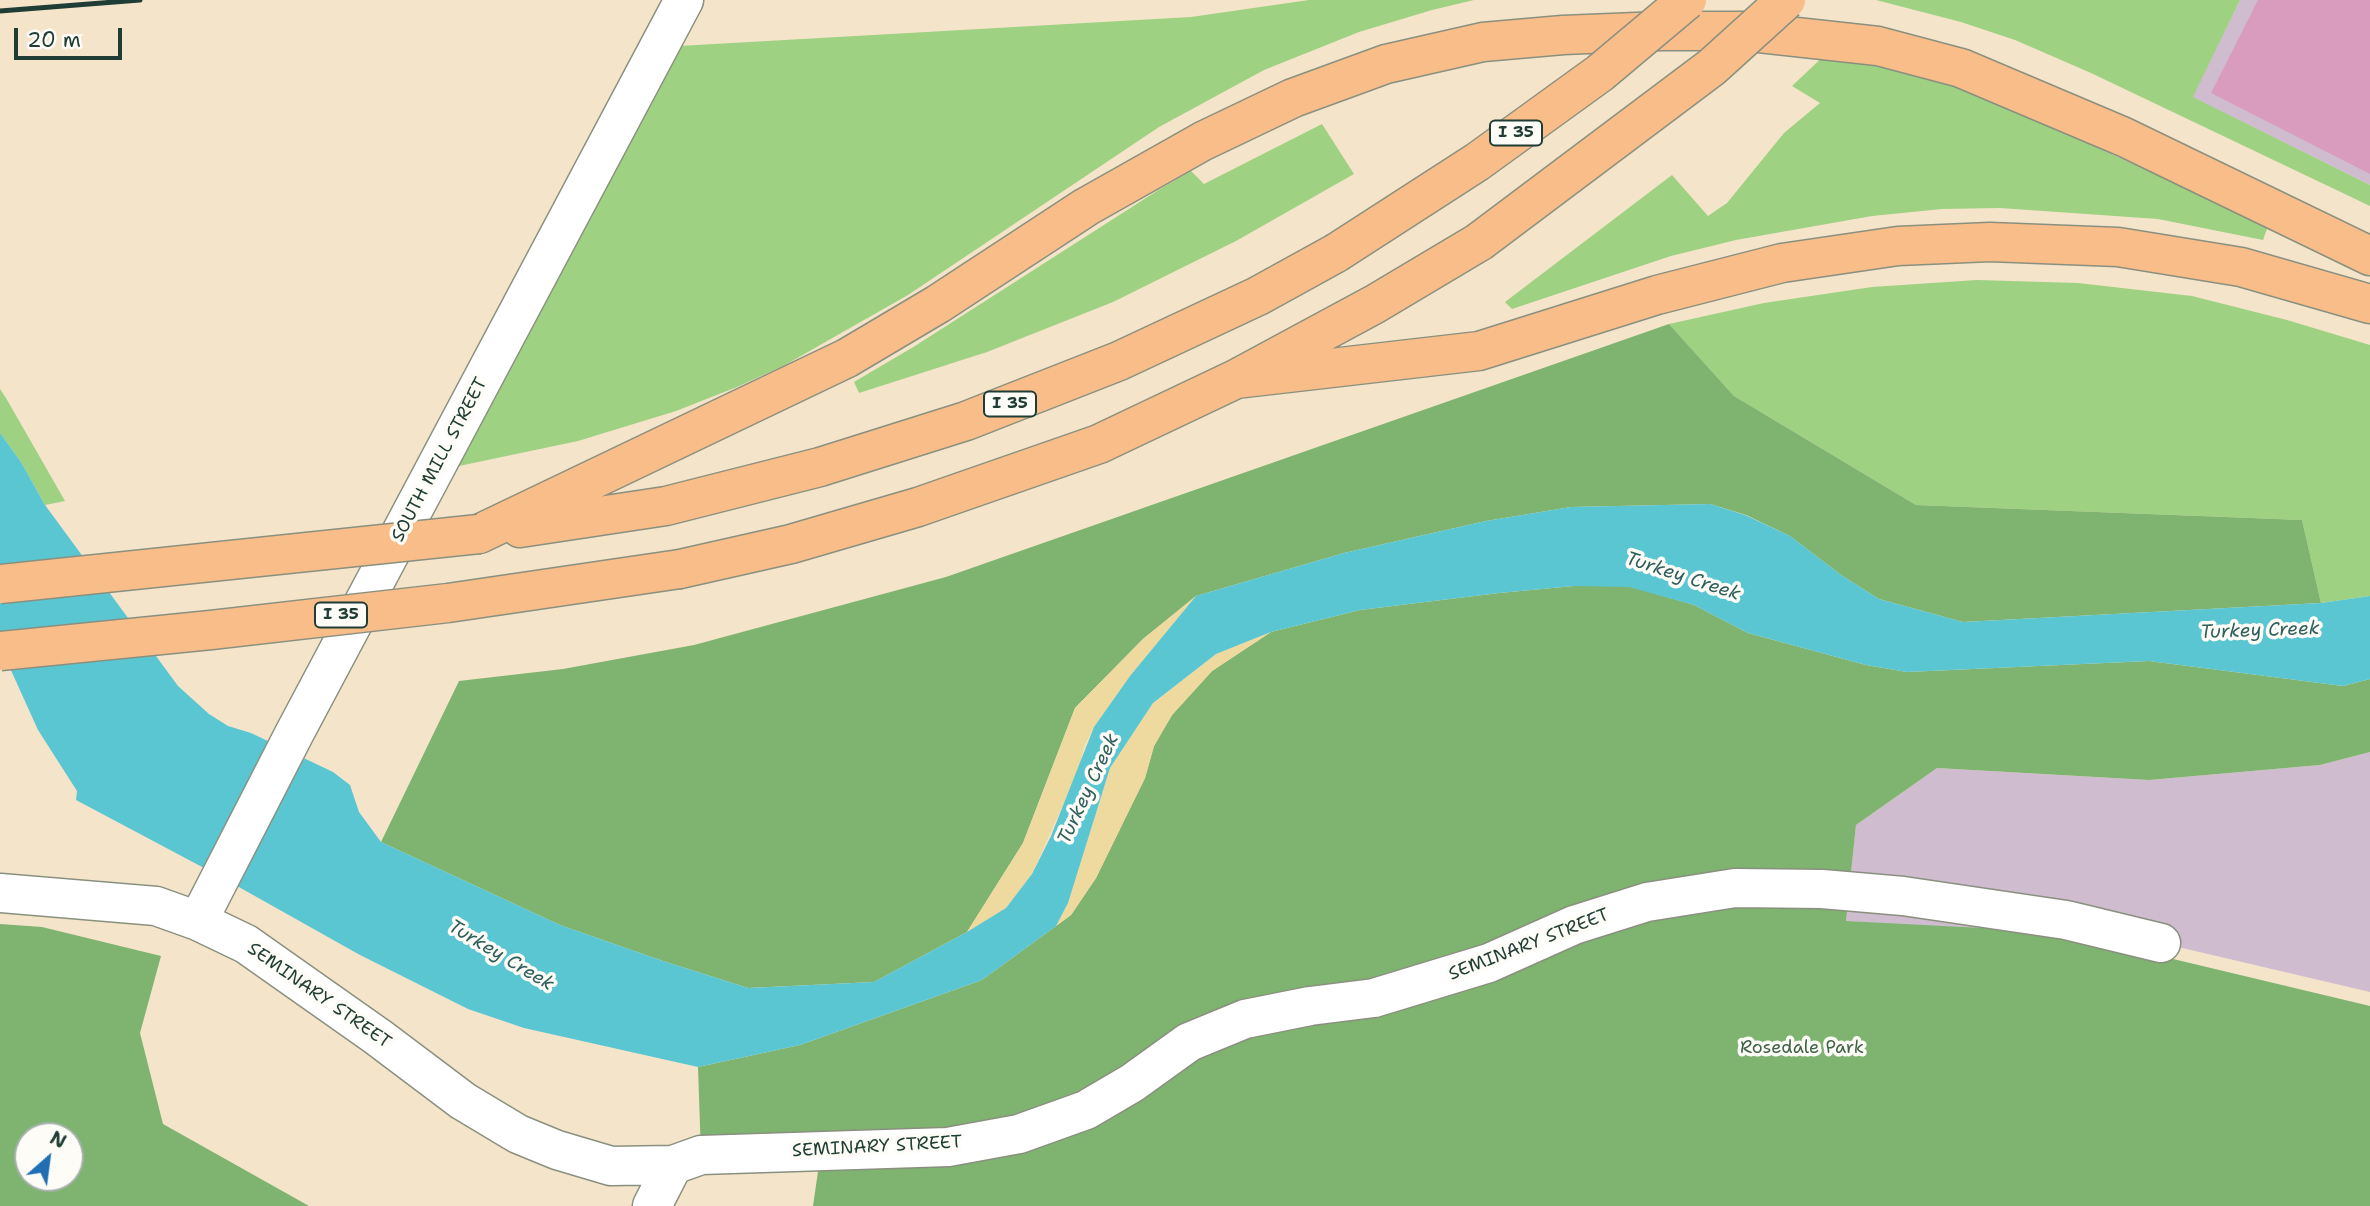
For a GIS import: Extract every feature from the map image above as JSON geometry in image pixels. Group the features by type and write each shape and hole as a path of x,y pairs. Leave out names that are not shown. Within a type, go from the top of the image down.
{"highway":[{"name":"I 35","path":"0,584 479,534 666,506 820,467 965,421 1119,362 1258,296 1336,253 1477,162 1600,73 1687,0"},
{"name":"I 35","path":"0,651 448,603 680,569 791,544 918,507 1099,443 1236,379 1375,304 1479,242 1712,67 1786,0"},
{"path":"479,534 847,358 938,304 1086,207 1203,141 1293,98 1386,64 1483,42 1619,33 1741,31 1878,46 1974,73 2124,137 2370,256"},
{"path":"1236,379 1479,351 1657,295 1782,262 1898,246 1990,242 2118,247 2241,267 2370,303"}],"street":[{"name":"SOUTH MILL STREET","path":"198,921 294,734 684,0"},
{"name":"SEMINARY STREET","path":"0,893 156,906 198,921 246,944 379,1037 463,1101 518,1134 557,1150 611,1166 673,1165 701,1155 948,1147 1019,1134 1086,1110 1132,1083 1189,1042 1245,1019 1310,1006 1374,998 1489,964 1574,925 1647,902 1735,888 1822,890 1903,896 2066,920 2161,943"},
{"path":"652,1206 673,1165"}],"shaded area":[{"path":"2240,0 2370,0 2370,185 2192,97"},
{"path":"2370,752 2370,992 2161,943 1846,921 1856,825 1937,768 2149,780 2320,765"}],"green space":[{"path":"1309,0 1474,0 1359,32 1264,70 1159,127 908,295 785,365 676,411 578,441 459,466 679,46 1191,17"},
{"path":"1876,0 2240,0 2193,97 2370,185 2370,206 2091,73 2015,40 1961,22"},
{"path":"1827,53 1897,67 1985,96 2268,226 2263,240 2158,219 2000,208 1942,209 1872,216 1736,240 1671,256 1512,309 1505,302 1672,175 1708,216 1727,203 1784,133 1820,103 1792,86"},
{"path":"1322,124 1354,174 1236,241 1113,302 987,352 859,393 854,382 1160,189 1191,171 1204,184"},
{"path":"1977,280 2078,283 2192,296 2370,345 2370,596 2321,603 2302,520 1916,505 1734,396 1669,324 1764,303 1872,287"},
{"path":"1669,324 1734,396 1916,505 2302,520 2321,603 1963,622 1879,599 1841,575 1790,536 1746,515 1710,504 1571,507 1486,521 1344,553 1196,596 1143,639 1075,708 1023,843 967,932 874,982 748,988 560,925 381,842 459,681 563,669 694,645 946,577"},
{"path":"0,389 65,501 45,505 21,462 0,433"},
{"name":"Rosedale Park","path":"1574,586 1629,586 1694,605 1748,633 1866,665 1907,672 2149,661 2343,686 2370,679 2370,752 2320,765 2149,780 1937,768 1856,825 1846,921 2060,932 2370,1006 2370,1206 813,1206 821,1151 701,1155 698,1067 800,1045 982,980 1071,915 1096,878 1145,778 1154,746 1172,715 1212,671 1271,632 1360,610"},
{"path":"0,924 42,927 161,956 140,1033 163,1124 309,1206 0,1206"}],"sand":[{"path":"1196,596 1130,676 1094,727 1084,747 1079,769 1032,874 1006,908 967,932 1023,843 1075,708 1143,639"},
{"path":"1271,632 1212,671 1172,715 1154,746 1145,778 1096,878 1071,915 1056,926 1068,903 1110,768 1153,703 1216,654"}],"water":[{"name":"Turkey Creek","path":"0,433 21,462 45,505 178,686 209,714 228,726 251,733 333,772 350,785 359,812 381,842 560,925 748,988 874,982 1006,908 1032,874 1051,836 1094,727 1130,676 1196,596 1344,553 1486,521 1571,507 1710,504 1745,515 1790,536 1841,575 1879,599 1963,622 2321,603 2370,596 2370,679 2343,686 2149,661 1907,672 1866,665 1748,633 1694,605 1629,587 1574,586 1360,610 1271,632 1216,654 1153,703 1110,768 1068,903 1056,926 982,980 800,1045 698,1067 524,1028 468,1009 360,955 76,800 77,791 38,730 0,646"}],"building":[{"path":"2258,0 2370,0 2370,174 2211,93"}],"railway":[{"path":"0,11 140,0"}]}
